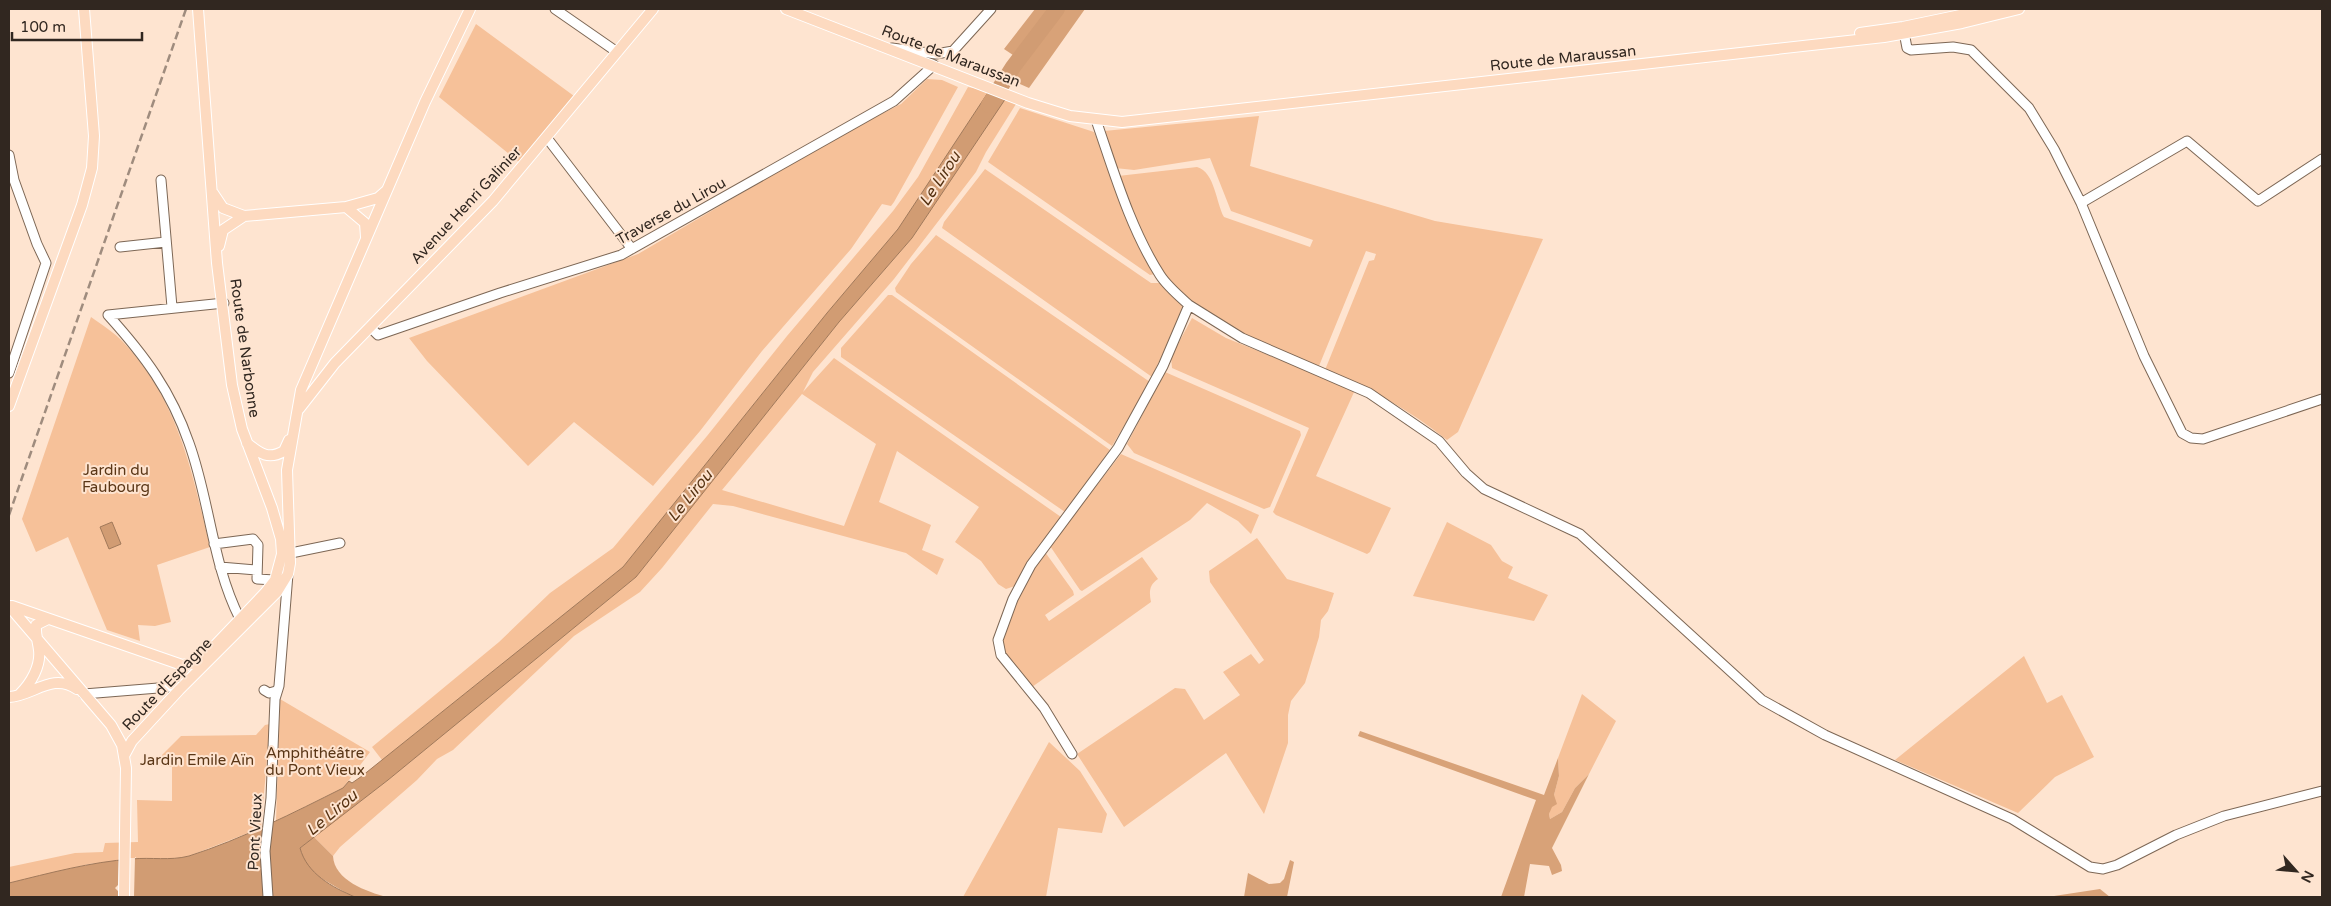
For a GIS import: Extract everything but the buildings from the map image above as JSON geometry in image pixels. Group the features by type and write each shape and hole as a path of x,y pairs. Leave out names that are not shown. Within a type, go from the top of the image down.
{"main road":[{"path":"9,406 82,205 92,168 94,136 84,9"},
{"name":"Route de Narbonne","path":"198,9 217,263 224,303 237,415 272,508 281,538 281,563 275,580"},
{"path":"288,574 291,553 287,502 287,470 291,438 301,390 425,102 470,9"},
{"name":"Avenue Henri Galinier","path":"295,417 329,370 374,331 493,201 653,9"},
{"name":"Route de Maraussan","path":"786,9 1019,99 1070,116 1096,120 1306,99 1904,30 1962,23 2019,9"},
{"name":"Route de Maraussan","path":"1904,30 1989,9"},
{"path":"244,216 346,207 378,198 389,186"},
{"name":"Route de Narbonne","path":"211,187 218,203 223,208 244,216"},
{"path":"346,207 365,223 366,239"},
{"name":"Route de Narbonne","path":"217,263 223,230 244,216"},
{"path":"246,443 258,452 269,456 284,450 291,438"},
{"name":"Route d'Espagne","path":"124,756 132,741 183,686 267,602 283,584 288,574"},
{"name":"Route d'Espagne","path":"180,665 191,664 204,657 275,580"},
{"path":"9,605 180,665 200,670"},
{"path":"9,605 118,734 124,756 126,836 124,897"},
{"path":"20,694 28,686 37,666 40,653 36,625 48,619"},
{"path":"9,697 41,685 53,683 73,686 84,694"}],"street":[{"path":"555,9 617,52"},
{"path":"884,46 936,54 953,51 991,9"},
{"path":"1904,30 1907,48 1911,50 1953,47 1970,50 2029,108 2054,149 2081,203 2144,356 2182,433 2191,438 2203,439 2322,399"},
{"name":"Traverse du Lirou","path":"374,331 621,255 894,101 934,65"},
{"path":"1096,120 1126,206 1146,249 1160,276 1189,305 1242,338 1369,393 1439,441 1466,473 1484,489 1580,534 1773,708 1825,735 2012,819 2090,867 2103,869 2117,865 2176,835 2224,816 2322,791"},
{"path":"547,138 632,249"},
{"path":"2081,203 2187,141 2258,200 2322,159"},
{"path":"9,155 17,189 37,244 46,259 46,270 9,373"},
{"path":"161,180 172,307"},
{"path":"120,247 166,242"},
{"path":"224,303 108,315 148,362 170,396 190,445 228,595 240,619"},
{"path":"1072,754 1044,708 1000,655 998,640 1013,599 1032,565 1118,448 1163,366 1189,305"},
{"path":"214,544 253,539 258,544 257,579 275,580"},
{"path":"291,553 340,543"},
{"path":"220,567 257,570"},
{"name":"Pont Vieux","path":"268,897 265,851 271,798 276,691 279,686 288,574"},
{"path":"267,602 278,605 283,621"},
{"path":"84,694 183,686"},
{"path":"264,690 269,693 276,691"}],"green space":[{"path":"476,24 574,96 520,163 439,97"},
{"path":"927,79 942,80 958,87 894,202 891,206 882,204 851,249 762,351 700,431 653,486 574,422 528,466 427,361 409,338 638,254 842,134 901,104"},
{"path":"968,87 989,91 898,229 827,313 623,567 382,760 372,747 499,642 550,593 613,548 707,436 787,336 893,211 918,177"},
{"path":"1005,99 1016,104 986,152 976,172 894,279 813,372 803,392 834,358 1061,517 1015,586 1006,589 998,584 981,561 955,542 979,507 897,451 879,502 931,525 922,550 944,559 937,575 906,553 733,506 713,504 662,568 640,592 574,636 453,750 437,759 417,780 340,847 333,856 314,837 388,780 636,577 839,322 912,238","holes":["802,394 876,444 844,526 722,490"]},
{"path":"1020,108 1094,132 1147,262 1155,274 1150,275 988,162"},
{"path":"1259,116 1250,166 1435,221 1543,239 1458,432 1447,440 1389,400 1325,370 1369,261 1374,260 1376,254 1366,251 1319,366 1277,352 1234,331 1213,318 1177,289 1163,273 1149,251 1118,176 1197,167 1208,175 1224,217 1310,247 1313,240 1231,211 1210,158 1134,170 1115,168 1104,131"},
{"path":"985,169 1151,283 1163,283 1178,298 1182,304 1179,318 1152,377 942,228 944,222"},
{"path":"936,235 1150,382 1112,446 896,292 895,288 911,264"},
{"path":"888,295 892,295 1110,450 1065,512 841,357 841,348"},
{"name":"Jardin du Faubourg","path":"91,317 113,332 143,366 171,414 181,439 197,492 210,547 157,565 171,622 155,626 138,625 140,641 107,630 68,537 36,552 22,519"},
{"path":"1192,318 1226,338 1355,390 1316,476 1391,508 1370,552 1367,554 1276,515 1273,512 1309,428 1172,368 1171,357"},
{"path":"1165,372 1300,431 1301,435 1270,507 1264,509 1134,453 1127,444"},
{"path":"1121,454 1259,515 1251,534 1238,521 1207,503 1190,520 1082,591 1080,590 1050,546"},
{"path":"1447,522 1491,545 1502,561 1513,567 1508,578 1548,595 1534,621 1413,596"},
{"path":"1257,538 1287,579 1334,593 1328,611 1321,620 1319,637 1305,683 1291,701 1288,715 1288,743 1264,814 1226,753 1124,827 1077,754 1175,688 1185,689 1204,720 1240,695 1223,672 1251,654 1259,664 1264,660 1210,582 1209,571"},
{"path":"1045,552 1074,595 1045,615 1049,621 1142,557 1158,579 1150,589 1151,602 1032,687 1003,654 998,633 1017,594"},
{"path":"2024,656 2047,703 2062,695 2094,757 2055,777 2018,813 1895,760"},
{"path":"1582,694 1616,721 1589,774 1575,788 1562,812 1550,819 1549,814 1559,776 1558,758"},
{"name":"Amphithéâtre du Pont Vieux","path":"280,699 370,752 343,788 276,821"},
{"name":"Jardin Emile Aïn","path":"270,724 261,828 189,856 173,859 132,859 89,864 9,883 9,867 75,853 103,852 105,843 138,842 137,800 172,801 172,767 161,766 162,755 181,736 256,735 265,725"},
{"path":"1049,742 1080,771 1107,814 1102,833 1058,828 1046,897 963,897"}],"shaded area":[{"path":"1035,9 1049,9 1013,55 1004,49"},
{"path":"1061,9 1085,9 1029,88 1011,80"},
{"path":"1360,731 1544,795 1558,758 1559,776 1554,795 1557,804 1552,807 1549,814 1550,819 1562,812 1575,788 1589,774 1552,848 1562,871 1552,875 1549,866 1530,864 1524,897 1501,897 1536,800 1358,736"},
{"path":"314,837 333,856 339,872 345,878 361,888 387,897 355,897 319,877 304,862 300,848"},
{"path":"1290,860 1294,862 1287,897 1244,897 1248,873 1269,884 1280,883 1284,879"},
{"path":"2100,889 2110,897 2047,897 2054,896"}],"water":[{"path":"989,91 1006,98 912,238 839,322 636,577 388,780 300,848 303,857 314,872 329,884 355,897 9,897 9,883 85,865 116,860 189,856 248,834 343,788 349,781 352,783 362,776 623,567 827,313 898,229"},
{"path":"112,522 121,544 109,549 100,527"}],"pier":[{"path":"135,857 134,897 118,897 118,891 115,888 118,885 119,859"}],"waterway":[{"name":"Le Lirou","path":"989,105 1013,67 1057,9"}],"railway":[{"path":"9,515 186,9"}]}
